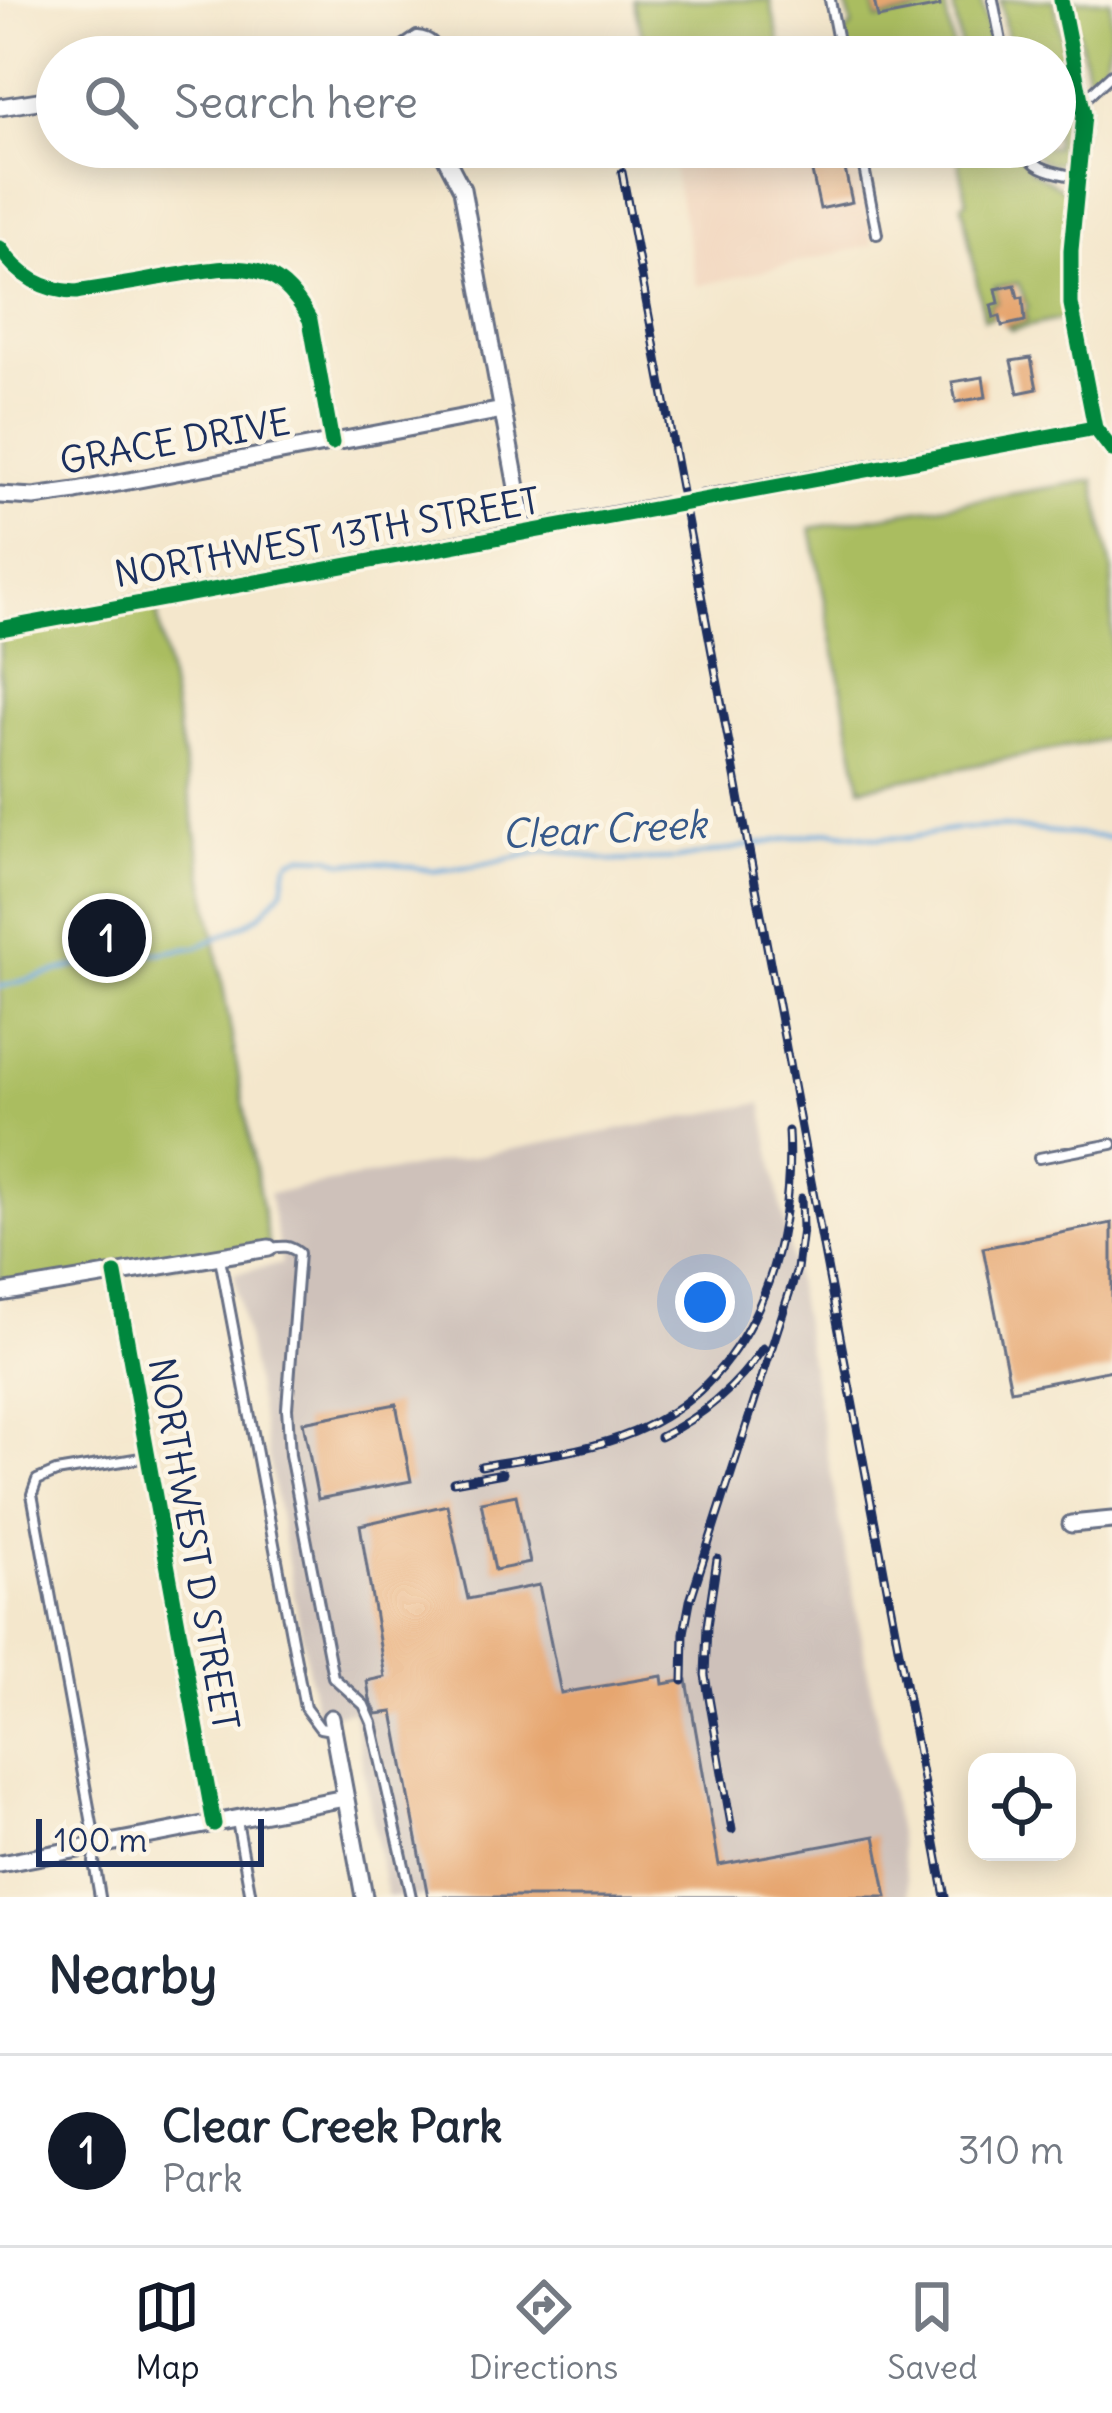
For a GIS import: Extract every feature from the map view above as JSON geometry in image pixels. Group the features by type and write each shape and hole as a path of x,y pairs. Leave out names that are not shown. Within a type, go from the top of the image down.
{"street":[{"path":"1061,0 1068,36"},
{"path":"1076,73 1084,116 1071,304 1112,450"},
{"path":"0,107 36,101"},
{"path":"451,168 462,189 525,531"},
{"path":"0,248 25,275 61,292 227,267 243,267 278,281 301,303 310,320 332,443"},
{"name":"GRACE DRIVE","path":"0,495 34,497 76,491 502,410"},
{"path":"702,499 1103,428"},
{"name":"NORTHWEST 13TH STREET","path":"0,628 664,506"},
{"path":"0,1293 269,1248"},
{"name":"NORTHWEST D STREET","path":"115,1274 214,1824"},
{"path":"1071,1524 1112,1520"},
{"path":"332,1724 364,1897"},
{"path":"0,1864 345,1798"}],"lane":[{"path":"830,0 837,36"},
{"path":"993,0 1000,36"},
{"path":"1082,102 1112,74"},
{"path":"864,168 877,234"},
{"path":"1041,168 1077,177"},
{"path":"1039,1158 1112,1144"},
{"path":"269,1248 292,1247 299,1253 287,1408 290,1456 333,1677 364,1706 372,1723 411,1897"},
{"path":"220,1256 305,1708 320,1728 332,1724"},
{"path":"100,1897 96,1846 32,1494 37,1480 56,1472 148,1457"},
{"path":"236,1820 250,1897"}],"shaded area":[{"path":"673,168 858,168 873,245 697,286"},
{"path":"762,1103 910,1897 387,1897 353,1711 317,1717 234,1273 282,1264 269,1194"}],"green space":[{"path":"633,0 770,0 778,36 642,36"},
{"path":"845,0 872,0 877,20 945,6 951,36 844,36 852,26"},
{"path":"963,0 981,0 989,36 959,36 953,5"},
{"path":"1000,0 1054,0 1061,36 1007,36"},
{"path":"1072,0 1110,0 1106,55 1089,83"},
{"path":"960,168 1029,168 1068,192 1062,319 1011,330 1007,326 1027,321 1028,308 1018,283 995,287 998,302 990,304 992,318 984,319 962,204 967,201"},
{"path":"1094,480 1112,572 1112,738 861,788 811,528"},
{"path":"155,600 269,1248 0,1293 0,629"}],"building":[{"path":"874,0 939,0 940,6 878,18"},
{"path":"811,168 845,168 852,202 820,209"},
{"path":"1015,285 1018,298 1023,297 1025,321 1002,326 991,305 999,303 996,289"},
{"path":"1031,358 1037,389 1018,393 1011,361"},
{"path":"983,377 986,397 956,402 952,382"},
{"path":"1112,1223 1112,1370 1011,1390 983,1248"},
{"path":"396,1404 411,1481 318,1499 303,1422"},
{"path":"516,1495 530,1563 495,1570 481,1502"},
{"path":"447,1505 468,1599 539,1585 561,1693 662,1676 663,1684 687,1680 719,1865 875,1836 887,1897 428,1897 393,1712 377,1714 370,1700 367,1681 385,1677 360,1525"}],"waterway":[{"name":"Clear Creek","path":"0,987 125,953 198,947 261,914 283,889 287,864 303,856 434,871 545,851 611,861 676,859 831,831 908,838 1003,827 1112,838"}],"tunnel":[{"path":"664,506 702,499"}],"railway":[{"path":"622,172 945,1897"},
{"path":"481,1466 616,1439 675,1410 709,1381 737,1346 774,1265 784,1221 788,1131"},
{"path":"683,1681 690,1601 797,1269 801,1198"},
{"path":"660,1437 718,1399 763,1348"},
{"path":"453,1482 503,1473"},
{"path":"717,1559 705,1675 732,1830"}],"cycle path":[{"path":"1061,0 1068,36"},
{"path":"1076,75 1084,115 1071,250 1071,304 1095,428 1112,450"},
{"path":"0,248 32,280 64,291 214,269 267,274 282,284 310,320 332,443"},
{"path":"0,629 1095,428"},
{"path":"115,1274 214,1824"}],"place":[{"name":"Clear Creek Park","path":"107,938"}]}
